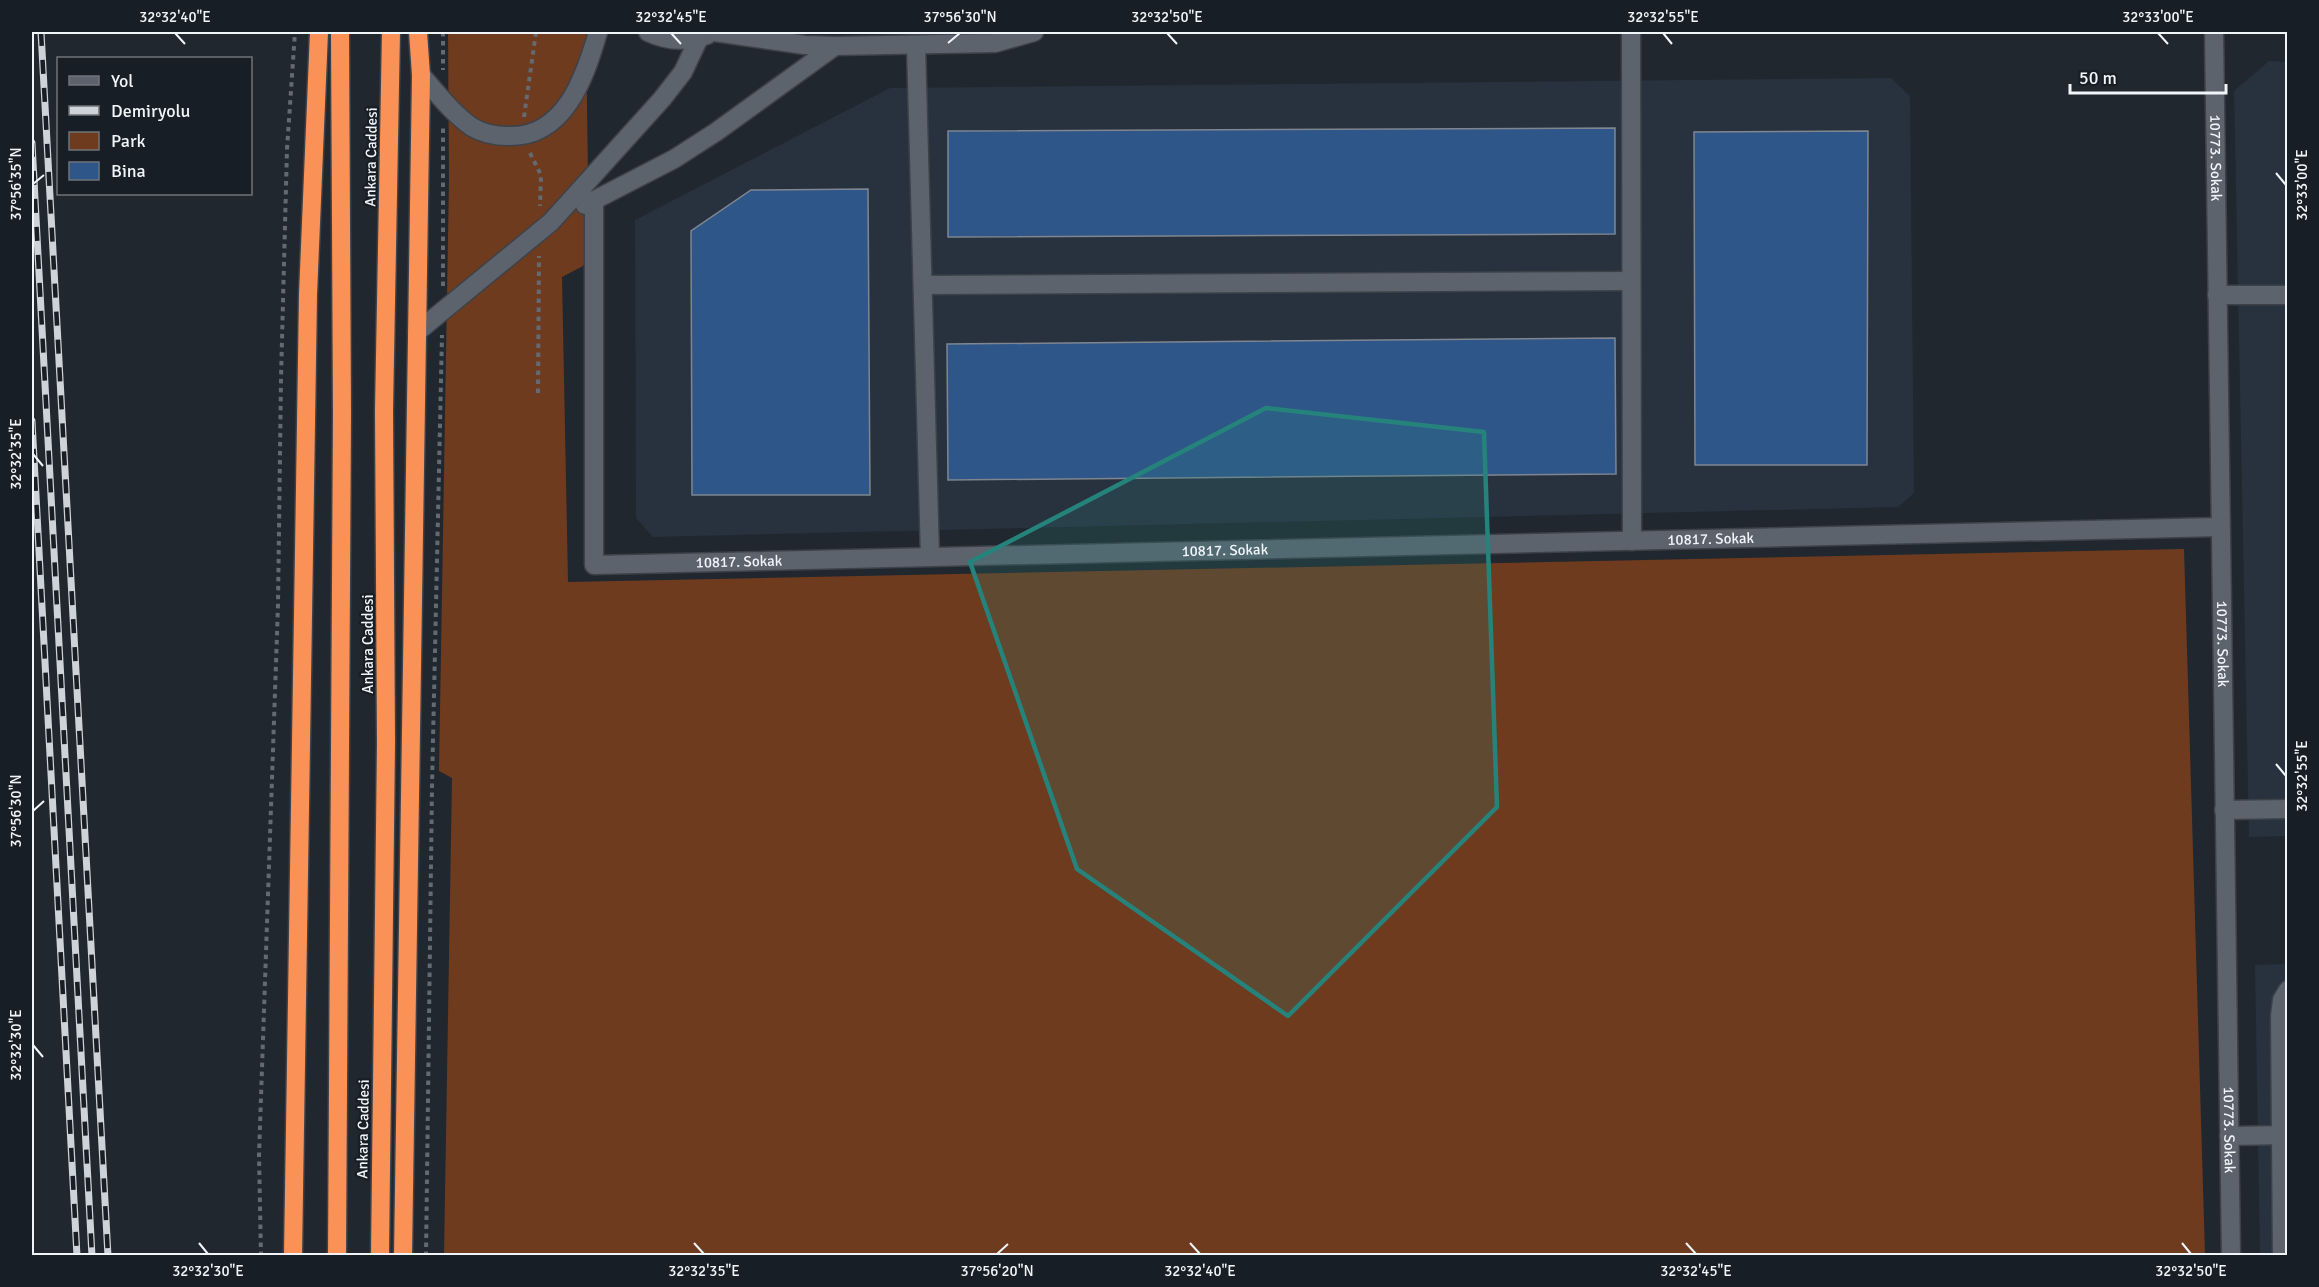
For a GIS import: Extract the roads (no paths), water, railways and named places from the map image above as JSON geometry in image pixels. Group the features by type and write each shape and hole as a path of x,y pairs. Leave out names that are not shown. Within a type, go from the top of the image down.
{"highway":[{"path":"293,1256 308,295 319,32"},
{"name":"Ankara Caddesi","path":"337,1256 342,414 340,32"},
{"name":"Ankara Caddesi","path":"380,1256 386,744 384,411 391,32"},
{"path":"403,1256 421,75 418,32"}],"street":[{"path":"421,75 473,128 496,136 524,137 546,125 566,109 578,88 598,32"},
{"path":"648,32 683,40 710,34 805,45 835,46 995,43 1034,32"},
{"path":"1630,32 1632,541"},
{"name":"10773. Sokak","path":"2214,32 2219,527 2231,1256"},
{"path":"417,332 551,222 669,90 710,34"},
{"path":"916,45 930,557"},
{"path":"551,222 674,159 716,132 835,46"},
{"name":"10817. Sokak","path":"594,200 594,566 2219,527"},
{"path":"923,285 1631,281"},
{"path":"2217,296 2288,295"},
{"path":"2224,810 2288,809"},
{"path":"2282,1256 2284,1135 2280,1016 2282,1000 2288,990"},
{"path":"2229,1136 2284,1135"}],"railway":[{"path":"41,32 108,1256"},
{"path":"32,143 92,1256"},
{"path":"32,421 77,1256"}]}
